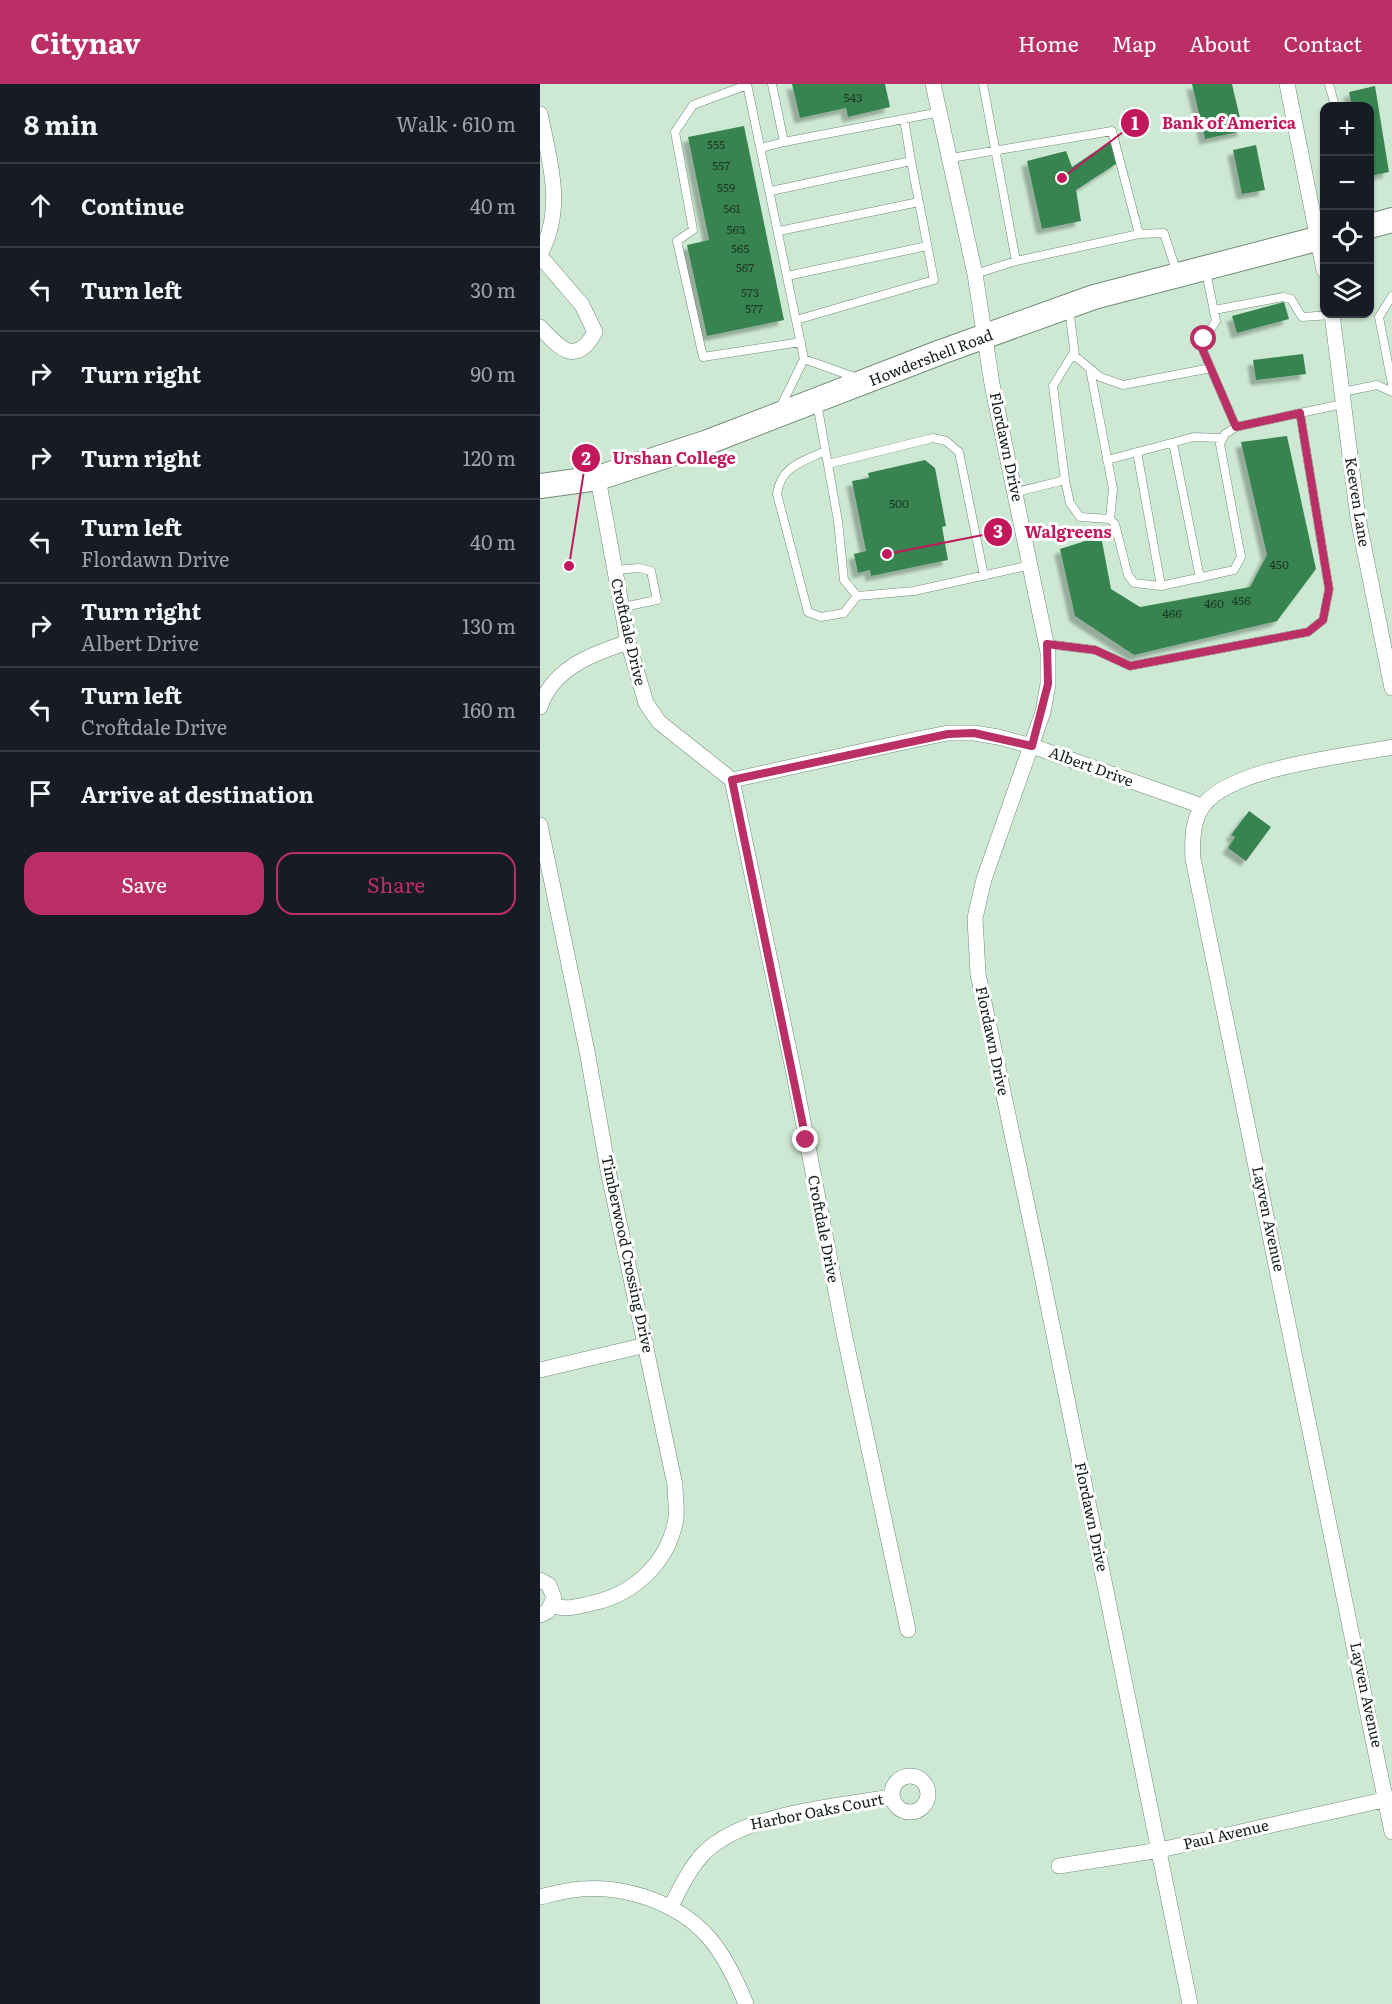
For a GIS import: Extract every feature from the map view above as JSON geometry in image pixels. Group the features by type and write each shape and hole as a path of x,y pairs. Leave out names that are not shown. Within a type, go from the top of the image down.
{"main road":[{"path":"1374,225 1392,220"},
{"name":"Howdershell Road","path":"540,486 598,478 776,416 1094,297 1320,239"}],"street":[{"name":"Flordawn Drive","path":"933,84 975,274 997,406 1047,644 1048,684 1032,746 984,879 975,918 975,954 1190,2004"},
{"path":"1287,84 1320,229"},
{"path":"540,114 555,206 548,239 540,255 582,305 595,333 588,344 578,351 566,352 555,344 540,327"},
{"name":"Keeven Lane","path":"1332,318 1358,518 1392,688"},
{"name":"Croftdale Drive","path":"598,478 628,642 646,703 659,722 732,780 793,1069 839,1311 908,1630"},
{"path":"540,707 543,698 565,671 598,652 628,642"},
{"name":"Albert Drive","path":"732,780 948,734 974,733 1032,746 1202,806"},
{"path":"1202,806 1219,789 1251,776 1392,747"},
{"name":"Layven Avenue","path":"1202,806 1195,823 1193,859 1390,1798 1392,1832"},
{"name":"Timberwood Crossing Drive","path":"540,825 587,1050 609,1175 675,1485 676,1516 670,1542 647,1573 634,1586 613,1599 546,1610 552,1591 540,1580"},
{"path":"540,1370 646,1344"},
{"name":"Harbor Oaks Court","path":"671,1906 686,1876 705,1852 722,1839 746,1826 892,1797"},
{"name":"Paul Avenue","path":"1059,1866 1160,1850 1390,1798"},
{"path":"540,1897 581,1889 610,1888 671,1906 702,1929 727,1962 746,2004"}],"lane":[{"path":"776,416 804,359 801,342 778,231 771,191 747,84 693,105 675,132 693,230 676,241 703,357 801,342"},
{"path":"772,84 784,142"},
{"path":"983,84 1016,261"},
{"path":"1329,84 1334,102"},
{"path":"761,148 940,111"},
{"path":"796,320 934,280 904,119"},
{"path":"951,158 1112,131 1139,234"},
{"path":"771,191 911,160"},
{"path":"778,231 919,202"},
{"path":"975,274 1016,261 1139,234 1164,233 1178,275"},
{"path":"787,276 927,246"},
{"path":"1205,268 1216,321 1204,339 1202,348 1236,427"},
{"path":"1392,296 1379,317 1392,384"},
{"path":"1214,310 1283,297 1290,299 1302,317 1320,315"},
{"path":"1068,307 1075,356 1100,377 1123,386 1211,368"},
{"path":"1074,352 1053,386 1070,503 1080,517 1110,519 1115,524 1128,575 1134,583 1161,586 1234,570 1241,556 1220,444 1222,438 1236,427 1300,413 1377,385 1392,393"},
{"path":"804,359 867,382"},
{"path":"1090,369 1113,489 1110,519"},
{"path":"817,401 844,580 857,596"},
{"path":"1047,644 1095,650 1130,666 1308,632 1323,620 1329,589 1300,413"},
{"path":"1107,460 1194,437 1222,438"},
{"path":"828,464 933,438 946,441 959,452 984,576"},
{"path":"1173,442 1200,578"},
{"path":"825,451 790,469 779,480 777,494 808,612 821,617 844,613 857,596 914,591 1031,566"},
{"path":"1137,453 1161,586"},
{"path":"1016,492 1065,480"},
{"path":"615,570 639,568 651,571 657,600 622,607"}],"building":[{"path":"792,84 885,84 890,107 848,117 846,108 800,118"},
{"path":"1192,84 1232,84 1243,131 1205,139"},
{"path":"1375,86 1389,172 1374,175 1374,102 1351,102 1349,92"},
{"path":"744,126 784,320 707,336 687,245 709,240 688,137"},
{"path":"1111,141 1119,162 1076,190 1081,221 1042,229 1027,161 1066,151 1072,167"},
{"path":"1256,145 1265,190 1242,194 1233,150"},
{"path":"1284,302 1289,319 1237,333 1232,316"},
{"path":"1303,354 1306,374 1256,380 1253,360"},
{"path":"1287,436 1316,569 1277,621 1134,655 1075,616 1060,549 1101,536 1111,589 1140,607 1250,587 1267,555 1241,442"},
{"path":"925,460 935,468 946,526 942,527 948,560 871,576 870,570 858,573 854,554 866,551 852,481 869,478 868,473"},
{"path":"1249,811 1271,827 1246,861 1228,848 1235,837 1231,835"}],"place":[{"name":"Bank of America","path":"1062,178"},
{"name":"Walgreens","path":"887,554"},
{"name":"Urshan College","path":"569,566"}],"route":[{"path":"806,1140 732,780 948,734 974,733 1032,746 1048,684 1047,644 1095,650 1130,666 1308,632 1323,620 1329,589 1300,413 1236,427 1202,348 1204,339"}]}
